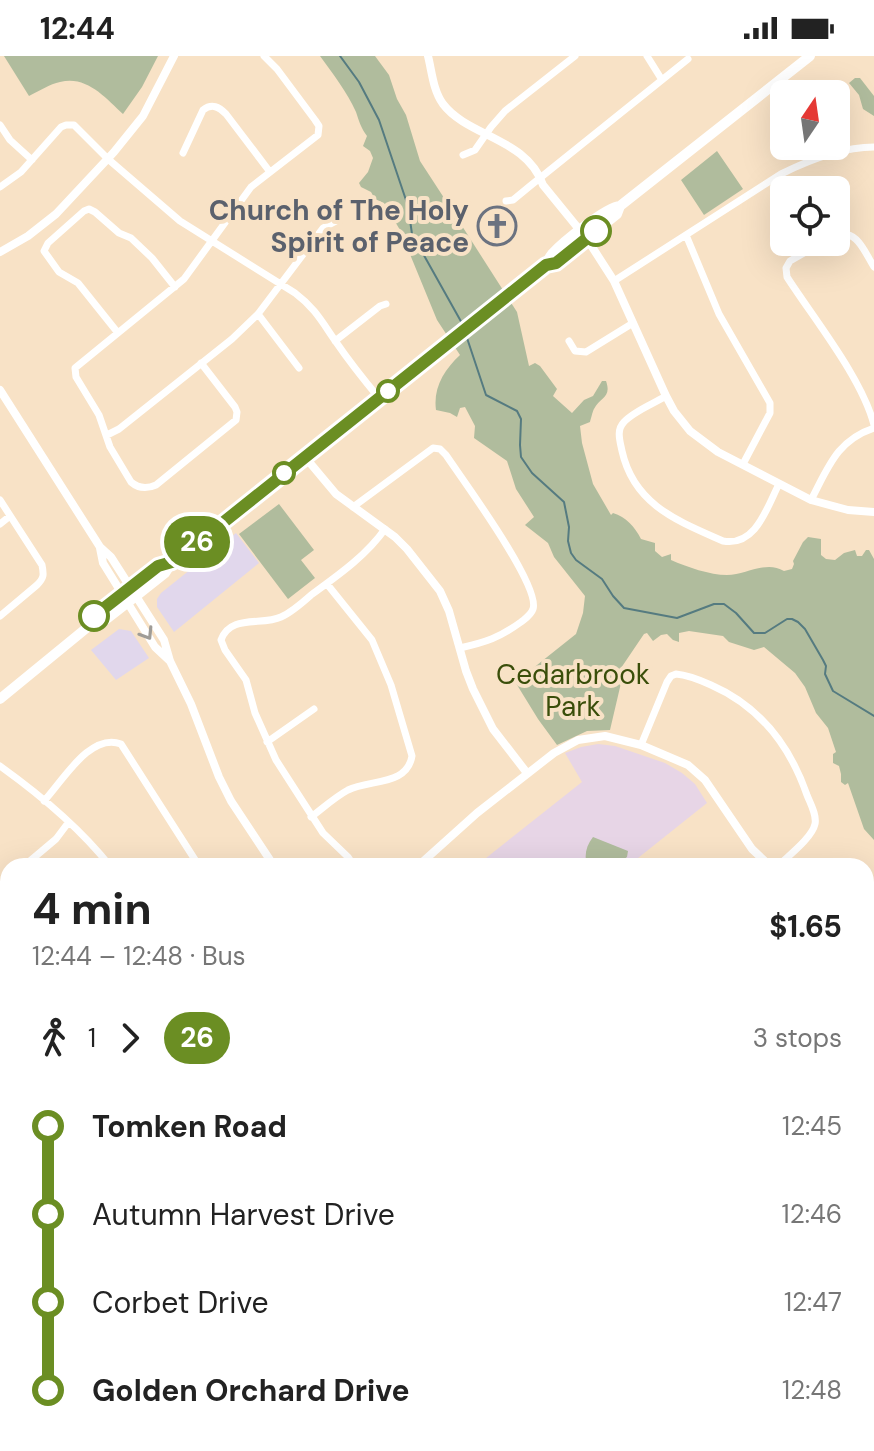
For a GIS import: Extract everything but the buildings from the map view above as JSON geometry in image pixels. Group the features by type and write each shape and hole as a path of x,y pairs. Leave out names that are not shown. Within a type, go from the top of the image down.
{"main road":[{"path":"0,699 89,626 94,616 129,595 158,566 172,562 546,265 556,263 584,235 617,214 620,206 809,56"}],"street":[{"path":"0,252 28,236 56,214 108,159 143,116 174,56"},
{"path":"201,363 235,407 238,417 156,485 145,488 136,485 131,482 110,447 99,415 74,372 75,368 184,279 251,187 320,131 277,69 264,56"},
{"path":"428,56 434,82 444,104 459,118 526,159 584,235 614,281 674,411 690,431 711,447 811,500 848,510 874,512"},
{"path":"463,155 475,150 505,111 575,56"},
{"path":"647,56 662,80"},
{"path":"506,201 513,200 688,59"},
{"path":"183,153 203,110 213,106 226,114 270,172"},
{"path":"0,125 10,140 32,160"},
{"path":"0,187 21,172 61,127 74,125 159,204 309,304 379,398"},
{"path":"614,281 785,172 833,154 874,147"},
{"path":"118,333 78,283 59,272 45,255 48,243 84,211 89,209 95,212 119,233 131,238 175,287"},
{"path":"107,435 119,429 232,339 258,314 323,228 338,220"},
{"path":"850,234 874,267"},
{"path":"686,235 719,314 770,403 770,413 743,464"},
{"path":"799,256 786,268 787,277 865,399 874,427 844,444 811,500"},
{"path":"335,341 386,304"},
{"path":"258,314 299,368"},
{"path":"569,341 575,351 586,352 633,323"},
{"path":"0,390 100,547 111,557 129,595 164,640 219,777 269,858"},
{"path":"666,396 624,422 619,434 626,466 634,481 642,494 665,513 733,543 754,531 779,484"},
{"path":"353,507 433,448 440,449 446,455 503,537 534,602 530,615 507,632 493,640 460,648"},
{"path":"305,457 327,485 407,549 440,591 466,671 483,711 503,744 527,773"},
{"path":"0,500 42,565 44,574 37,585 0,616"},
{"path":"0,524 10,516"},
{"path":"349,858 311,817 267,742 246,680 222,646 223,635 242,623 282,617 373,546 385,529"},
{"path":"311,817 350,789 401,776 411,765 412,756 391,685 372,640 327,584"},
{"path":"641,745 667,682 676,674 719,688 756,714 792,760 815,819 812,832 786,858"},
{"path":"267,742 314,709"},
{"path":"434,858 477,813 527,773 567,745 605,736 678,759 698,772 762,858"},
{"path":"44,801 80,759 98,744 115,741 127,751 194,858"},
{"path":"0,779 3,768 44,801 104,858"},
{"path":"33,858 56,839 68,823"}],"shaded area":[{"path":"236,533 259,563 174,632 157,607 157,599"},
{"path":"119,629 131,631 149,658 116,680 91,650"},
{"path":"598,744 615,746 665,763 695,784 707,803 638,858 486,858 582,782 565,753"}],"green space":[{"path":"4,56 158,56 123,114 94,89 78,82 56,83 29,96"},
{"name":"Cedarbrook Park","path":"320,56 375,56 389,75 406,115 420,161 517,312 529,366 535,363 540,366 557,389 553,396 572,413 584,400 593,396 602,381 606,381 608,391 596,405 590,422 580,426 593,484 611,515 622,517 641,539 655,543 655,551 662,557 671,554 671,560 677,563 720,575 763,567 784,571 792,569 793,561 808,537 821,539 821,555 826,559 835,560 855,550 857,556 862,556 869,550 874,559 874,840 864,829 848,783 845,785 841,782 839,766 833,763 836,752 828,728 816,713 805,687 795,673 764,647 754,650 729,642 723,636 689,631 679,633 679,642 667,634 653,641 647,633 621,668 621,683 610,730 587,731 557,745 538,719 514,680 576,634 585,596 554,557 548,543 525,525 534,517 516,489 507,461 474,438 475,426 465,407 460,408 457,417 436,410 436,394 441,380 460,355 437,320 400,230 384,203 375,199 359,183 368,172 373,158 363,146 367,136 340,83"},
{"path":"860,78 874,96 874,116 863,109 859,95 850,82"},
{"path":"717,151 743,189 704,215 681,180"},
{"path":"279,504 314,550 301,560 315,578 288,599 239,534"},
{"path":"593,837 628,851 627,857 586,858"}],"waterway":[{"path":"340,56 359,82 379,120 408,206 412,234 463,325"},
{"path":"466,335 486,395 517,411 521,419 521,457 532,473 564,502 571,553 602,579 624,608 677,618 714,604 724,604 754,633 765,633 792,619 805,629 823,660 833,691 874,716"}],"bus line":[{"name":"26","path":"94,616 158,566 172,562 546,265 556,263 596,231"}],"place":[{"name":"Church of The Holy Spirit of Peace","path":"497,226"}]}
